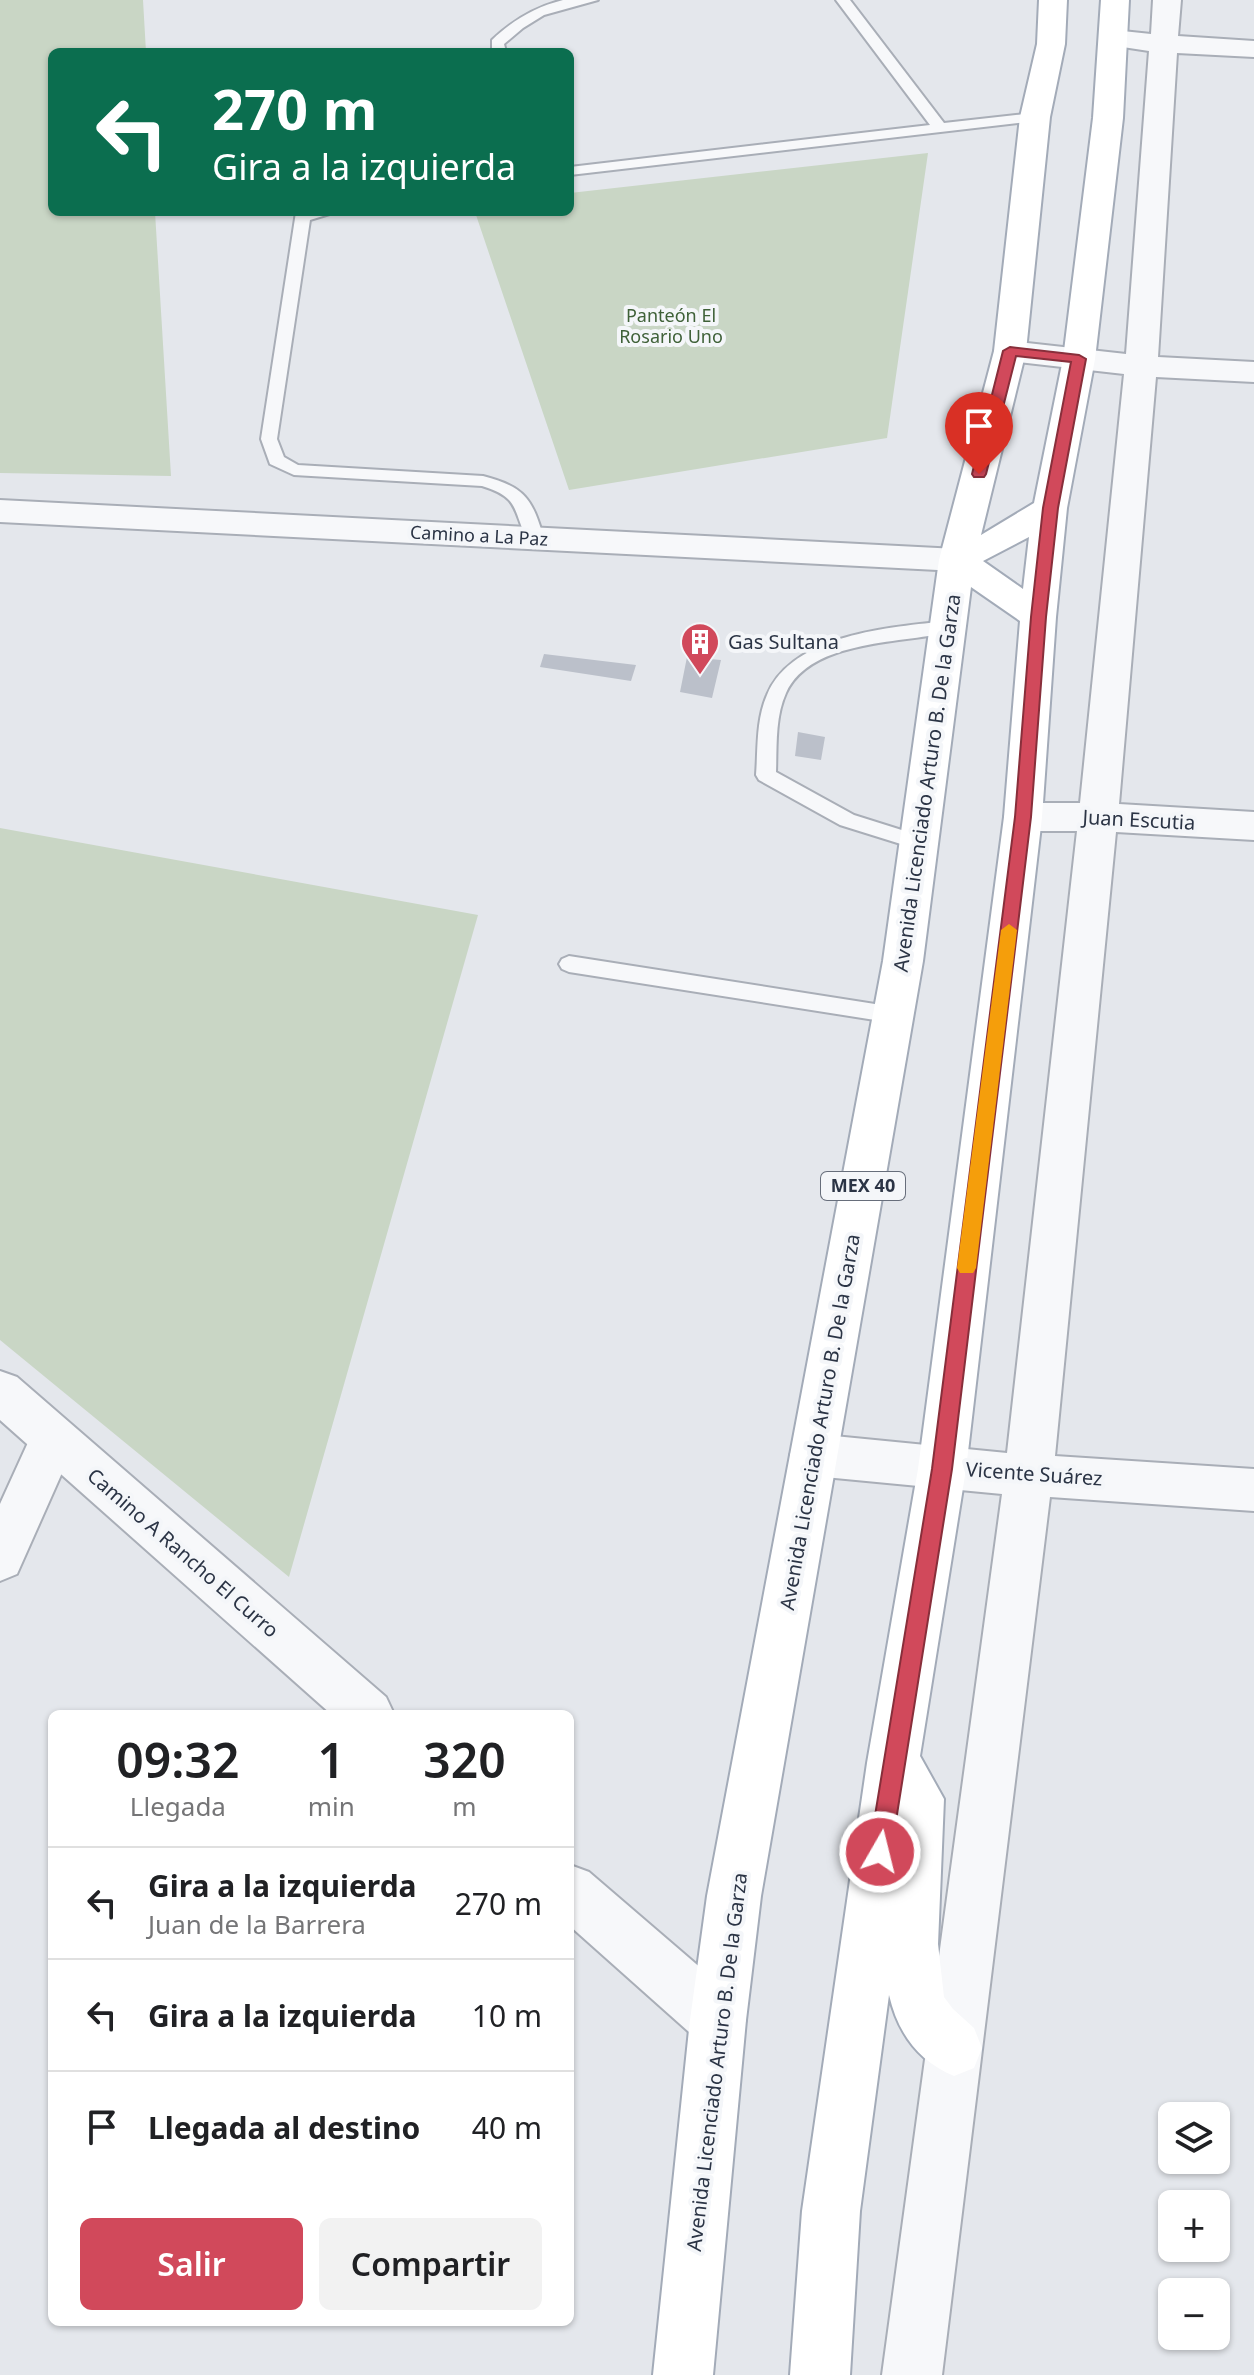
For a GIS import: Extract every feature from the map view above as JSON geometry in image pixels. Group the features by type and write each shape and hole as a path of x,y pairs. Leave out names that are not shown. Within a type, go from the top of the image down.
{"main road":[{"name":"Avenida Licenciado Arturo B. De la Garza","path":"683,2375 718,2020 734,1896 894,1015 957,560 1010,351 1035,117 1051,44 1053,0"},
{"path":"820,2375 831,2211 893,1763 942,1469 1023,817 1038,617 1050,508 1079,359 1108,118 1114,19"},
{"path":"1038,617 957,560 1005,537 1050,508"},
{"path":"893,1763 918,1799 910,1933 920,2007 932,2029 954,2048"}],"street":[{"path":"912,2375 1029,1473 1098,817 1141,366 1167,0"},
{"path":"1114,19 1164,44 1254,49"},
{"path":"1010,351 1141,366 1254,372"},
{"name":"Camino a La Paz","path":"0,511 957,560"},
{"name":"Juan Escutia","path":"1023,817 1098,817 1254,826"},
{"name":"Camino A Rancho El Curro","path":"0,1391 363,1710"},
{"path":"0,1559 53,1439"},
{"name":"Vicente Suárez","path":"814,1455 942,1469 1254,1490"},
{"path":"574,1894 718,2020"}],"lane":[{"path":"498,48 497,43 516,23 540,11 591,0"},
{"path":"843,0 940,128"},
{"path":"574,171 1035,117"},
{"path":"304,216 269,439 276,460 294,470 483,481 511,488 526,506 535,539"},
{"path":"920,843 847,820 766,775 770,715 782,682 818,652 890,633 948,627"},
{"path":"569,964 894,1015"}],"green space":[{"path":"0,0 143,0 146,48 48,48 48,216 155,216 171,476 0,473"},
{"name":"Panteón El Rosario Uno","path":"928,153 887,438 569,490 476,216 574,216 574,193"},
{"path":"0,828 478,915 289,1577 0,1340"}],"building":[{"path":"544,654 636,665 631,681 540,667"},
{"name":"Gas Sultana","path":"687,657 721,660 712,698 680,692"},
{"path":"798,732 825,737 821,760 795,756"}],"slow traffic":[{"path":"967,1268 1009,930"}],"place":[{"name":"Gas Sultana","path":"700,676"}],"route":[{"path":"880,1852 942,1469 1023,817 1038,617 1050,508 1079,359 1010,351 979,474"}]}
